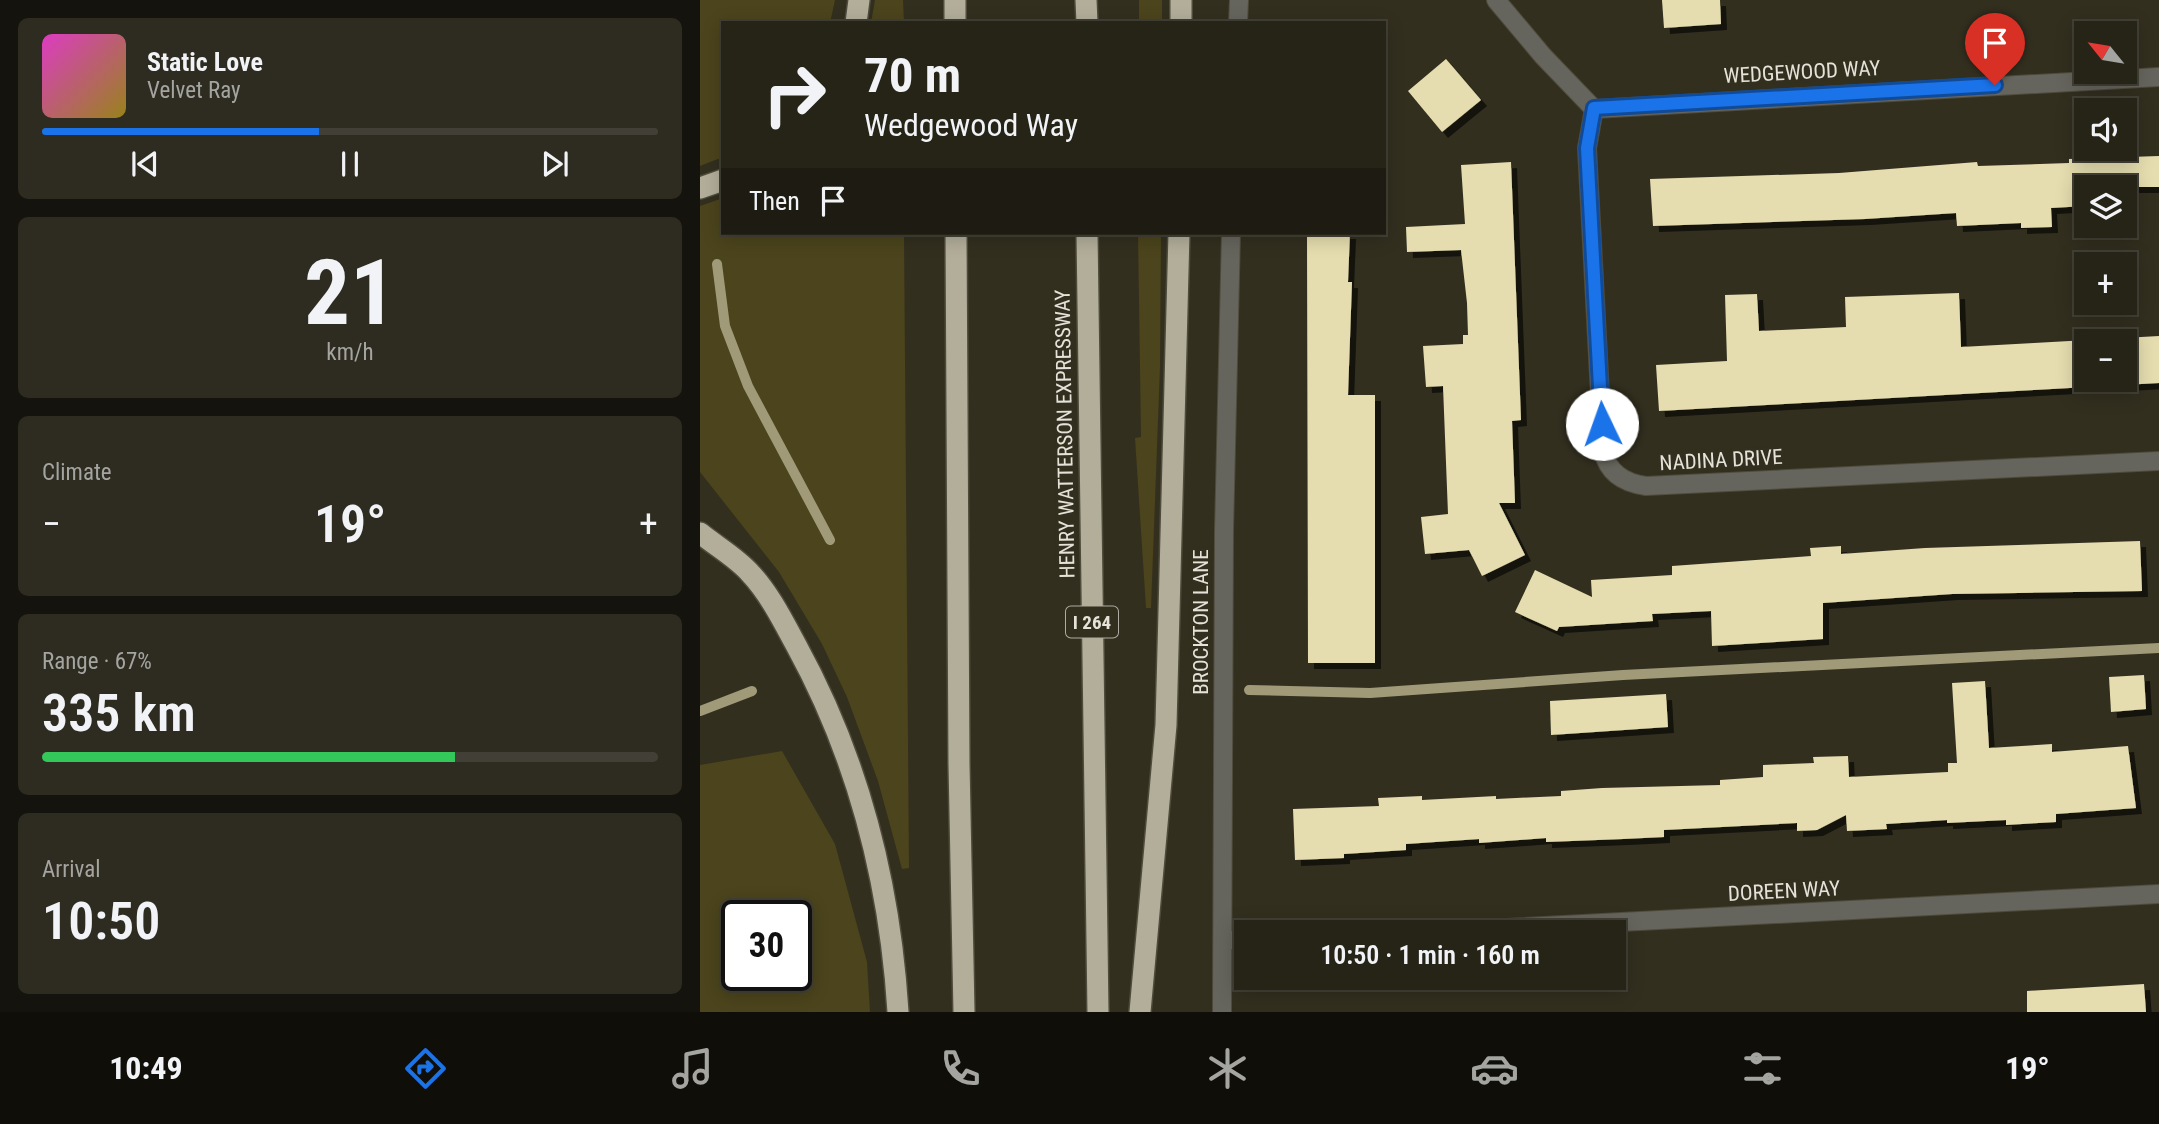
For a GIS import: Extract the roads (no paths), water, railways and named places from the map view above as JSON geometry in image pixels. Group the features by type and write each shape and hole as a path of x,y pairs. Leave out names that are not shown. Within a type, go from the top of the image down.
{"highway":[{"path":"856,21 859,0"},
{"path":"955,21 956,0"},
{"path":"1086,0 1087,21"},
{"path":"1181,0 1181,21"},
{"path":"700,188 721,181"},
{"path":"956,235 959,764 964,1012"},
{"name":"HENRY WATTERSON EXPRESSWAY","path":"1087,235 1098,1012"},
{"path":"1140,1012 1166,725 1179,235"},
{"path":"700,533 750,572 781,617 835,726 872,835 894,952 898,1012"}],"street":[{"path":"1238,21 1239,0"},
{"path":"1496,0 1543,56 1594,108"},
{"name":"WEDGEWOOD WAY","path":"1594,108 2159,77"},
{"name":"NADINA DRIVE","path":"1594,108 1587,148 1603,451 1613,472 1624,480 1646,486 2159,461"},
{"name":"BROCKTON LANE","path":"1222,1012 1224,531 1231,235"},
{"name":"DOREEN WAY","path":"1626,922 2159,894"},
{"path":"1224,940 1234,940"}],"waterway":[{"path":"717,264 725,326 748,386 830,540"},
{"path":"1249,690 1370,693 1623,675 2159,648"},
{"path":"700,711 752,691"}]}
